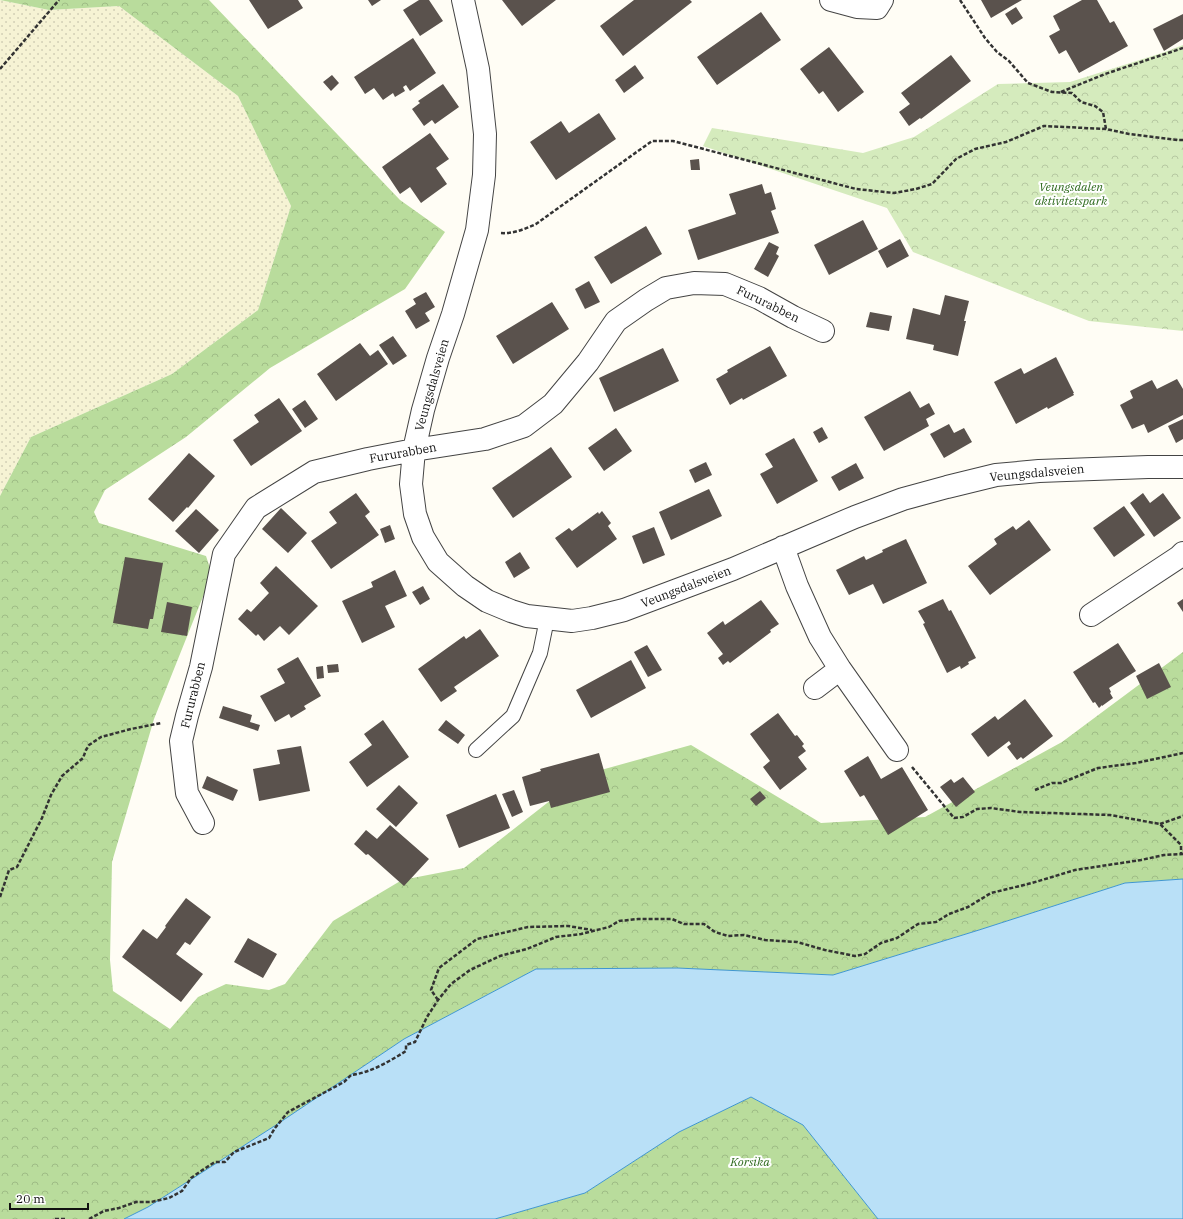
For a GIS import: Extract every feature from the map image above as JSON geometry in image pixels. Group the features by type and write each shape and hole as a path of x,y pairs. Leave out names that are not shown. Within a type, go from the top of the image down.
{"street":[{"name":"Veungsdalsveien","path":"463,0 478,69 485,134 484,175 477,230 425,403 414,450 411,484 414,514 423,537 438,562 465,586 487,601 527,616 572,621 624,610 733,569 783,547 903,499 996,475 1039,471 1183,467"},
{"path":"831,0 857,8 877,8 882,0"},
{"name":"Fururabben","path":"203,823 187,792 181,741 201,667 224,554 256,508 314,472 414,450 485,439 524,426 553,404 588,362 616,321 666,288 694,283 725,284 759,298 793,317 823,331"},
{"path":"783,547 797,586 820,637 840,669 897,750"},
{"path":"1091,615 1183,553"},
{"path":"815,688 840,669"}],"lane":[{"path":"476,750 513,716 540,654 547,619"}],"path":[{"path":"0,69 59,0"},
{"path":"960,0 996,52 1009,60 1028,83 1052,92 1072,93 1081,102 1095,106 1103,112 1106,129"},
{"path":"1059,92 1105,74 1183,48"},
{"path":"477,230 506,234 536,224 652,141 673,141 856,188 894,193 932,184 956,159 975,149 1006,142 1044,126 1106,129 1129,134 1183,140"},
{"path":"0,897 9,870 17,867 62,776 83,758 89,745 101,737 131,728 170,722 187,716"},
{"path":"897,750 954,818 962,817 977,809 991,808 1020,812 1110,815 1160,824 1183,816"},
{"path":"1035,790 1052,783 1061,783 1098,768 1136,763 1183,753"},
{"path":"89,1219 104,1211 136,1202 151,1202 169,1198 182,1191 191,1178 215,1162 225,1162 234,1152 269,1138 288,1112 344,1082 351,1075 360,1074 406,1051 406,1045 415,1042 427,1017 451,984 470,970 500,956 527,949 556,937 581,934 609,928 619,921 638,919 672,919 684,924 704,924 715,932 728,936 744,935 765,940 797,942 825,950 855,956 865,954 881,943 897,938 918,924 936,922 949,914 991,894 1075,870 1164,855 1182,854 1181,845 1160,824"},
{"path":"438,1000 431,990 439,968 477,939 528,927 568,926 593,931"},
{"path":"55,1219 68,1219"}],"shaded area":[{"path":"0,0 49,10 119,6 238,96 291,206 258,310 172,374 31,437 0,496"}],"green space":[{"path":"0,0 209,0 400,200 445,232 405,289 270,368 186,437 105,490 94,512 99,523 206,556 212,574 154,719 112,862 110,960 113,991 170,1029 198,997 226,984 269,990 285,984 333,921 402,880 464,868 583,775 691,745 821,823 925,817 1062,742 1183,652 1183,879 1125,883 833,975 677,968 536,969 404,1039 276,1125 148,1207 124,1219 0,1219 0,496 31,437 172,374 258,310 291,206 238,96 119,6 49,10"},
{"name":"Veungsdalen aktivitetspark","path":"1183,45 1183,331 1089,321 913,252 887,208 703,146 712,128 863,153 914,137 998,84 1070,82"},
{"name":"Korsika","path":"751,1097 803,1125 878,1219 495,1219 585,1193 679,1132"}],"water":[{"path":"1183,879 1183,1219 878,1219 803,1125 751,1097 679,1132 585,1193 495,1219 124,1219 148,1207 276,1125 404,1039 536,969 677,968 833,975 1125,883"}],"building":[{"path":"249,0 298,0 303,8 268,29"},
{"path":"368,0 381,0 372,6"},
{"path":"419,0 429,0 443,21 420,36 403,10"},
{"path":"502,0 556,0 522,26"},
{"path":"634,0 690,0 692,2 623,56 600,26"},
{"path":"981,0 1022,0 991,18"},
{"path":"1082,0 1097,0 1110,23 1114,21 1128,46 1079,73 1066,50 1059,54 1049,36 1060,30 1053,16"},
{"path":"1016,7 1023,18 1012,25 1005,14"},
{"path":"761,12 781,40 717,85 697,57"},
{"path":"1183,14 1183,39 1164,51 1153,29"},
{"path":"413,38 436,73 410,91 406,85 403,87 405,91 395,97 393,93 383,100 374,88 365,94 354,77"},
{"path":"829,47 864,92 838,112 823,91 819,94 800,69"},
{"path":"951,55 971,81 921,119 920,118 909,126 899,112 910,104 901,93"},
{"path":"635,65 644,78 624,93 615,80"},
{"path":"332,75 339,83 331,91 323,82"},
{"path":"443,84 459,107 435,124 432,120 424,126 412,109 420,103 418,101"},
{"path":"599,113 616,139 556,180 530,142 561,121 569,133"},
{"path":"430,133 449,159 436,168 447,184 421,203 410,187 400,194 382,167"},
{"path":"699,159 700,170 691,170 690,160"},
{"path":"762,184 765,194 771,192 776,209 771,211 779,233 698,260 688,230 736,214 729,194"},
{"path":"863,220 878,249 829,275 814,245"},
{"path":"646,226 662,254 611,284 594,257"},
{"path":"900,239 909,256 887,268 878,251"},
{"path":"769,242 779,247 776,254 779,256 768,277 754,269"},
{"path":"589,281 600,302 585,309 575,289"},
{"path":"426,292 435,307 425,313 430,321 416,329 405,311 416,304 413,299"},
{"path":"945,295 969,301 958,356 933,350 934,345 906,339 913,308 940,315"},
{"path":"552,302 569,329 513,364 496,336"},
{"path":"870,312 892,316 889,331 866,327"},
{"path":"393,336 407,356 393,365 379,345"},
{"path":"360,343 370,356 378,350 388,364 336,401 317,374"},
{"path":"770,346 787,376 743,400 742,398 730,405 716,379 728,372 727,370"},
{"path":"663,348 679,381 614,412 599,378"},
{"path":"1056,357 1074,395 1048,409 1047,407 1016,424 994,382 1021,368 1024,374"},
{"path":"1177,379 1183,389 1183,415 1148,433 1144,424 1132,429 1120,405 1133,398 1130,391 1152,380 1157,389"},
{"path":"910,391 920,408 929,403 935,414 926,419 929,426 884,451 864,417"},
{"path":"279,398 302,431 251,466 233,440 259,422 254,415"},
{"path":"305,400 318,419 305,428 292,409"},
{"path":"1183,419 1183,439 1176,443 1168,426"},
{"path":"949,424 954,433 964,428 972,442 944,458 930,434"},
{"path":"822,427 828,438 819,443 813,432"},
{"path":"616,428 632,451 604,471 588,448"},
{"path":"794,438 818,481 777,504 760,474 773,467 765,454"},
{"path":"551,447 572,477 513,518 492,488"},
{"path":"189,453 215,476 188,508 187,507 173,522 148,499"},
{"path":"706,462 712,475 695,483 689,470"},
{"path":"856,463 864,478 839,491 831,477"},
{"path":"709,489 722,516 671,540 659,512"},
{"path":"356,493 370,512 365,516 379,535 331,569 311,541 337,523 329,512"},
{"path":"1143,493 1150,503 1163,493 1181,518 1154,537 1130,503"},
{"path":"1124,506 1145,535 1114,557 1093,528"},
{"path":"281,508 307,533 288,553 262,529"},
{"path":"196,509 219,530 199,553 175,531"},
{"path":"602,511 611,523 608,526 617,539 577,568 555,538 569,528 572,531 598,512 599,514"},
{"path":"1029,520 1051,550 990,595 968,566 997,544 994,539 1013,526 1016,530"},
{"path":"390,525 395,539 385,543 380,529"},
{"path":"654,527 665,555 643,564 632,536"},
{"path":"906,539 927,583 883,604 873,584 849,595 836,570 864,556 866,560 883,552 882,550"},
{"path":"520,552 530,568 514,578 505,562"},
{"path":"125,557 163,563 153,619 150,619 148,629 113,623"},
{"path":"276,566 318,606 289,635 280,626 264,641 258,634 256,636 238,619 247,609 251,612 269,593 260,583"},
{"path":"395,570 407,596 385,606 395,627 362,643 342,601 373,587 371,582"},
{"path":"423,586 430,599 420,605 412,592"},
{"path":"943,599 949,611 951,610 976,658 968,662 969,664 961,669 960,666 947,673 923,624 925,623 918,611"},
{"path":"1183,599 1183,612 1177,603"},
{"path":"761,600 779,624 770,630 771,632 730,663 728,661 723,665 718,658 723,654 707,633 723,621 725,625"},
{"path":"167,602 192,607 187,636 161,632"},
{"path":"480,629 499,656 454,687 457,691 441,702 418,669 464,636 466,639"},
{"path":"1118,643 1136,671 1109,688 1113,698 1099,708 1095,702 1093,703 1073,672"},
{"path":"647,645 662,670 648,677 634,652"},
{"path":"298,657 321,696 304,706 306,709 291,718 289,714 275,722 260,696 285,683 277,669"},
{"path":"631,660 646,688 591,718 576,690"},
{"path":"1159,663 1171,687 1147,699 1136,676"},
{"path":"338,664 339,672 328,673 327,665"},
{"path":"323,666 324,678 317,679 316,667"},
{"path":"1025,699 1053,736 1023,759 1021,757 1017,760 1007,747 1011,744 1009,741 988,757 971,734 995,716 998,720"},
{"path":"223,706 252,715 250,722 260,725 258,731 219,718"},
{"path":"778,713 795,736 797,735 804,744 802,746 806,751 798,757 807,769 780,790 763,767 770,761 750,734"},
{"path":"383,720 409,757 367,787 349,762 372,745 364,734"},
{"path":"446,720 465,735 458,744 438,730"},
{"path":"301,746 310,791 259,801 253,769 280,764 277,750"},
{"path":"599,753 610,792 551,808 549,801 530,806 522,777 541,771 540,769"},
{"path":"868,756 881,779 902,767 928,810 888,835 864,795 860,797 844,771"},
{"path":"207,776 238,790 233,801 202,788"},
{"path":"963,777 975,792 956,807 940,787 951,779 954,783"},
{"path":"399,785 418,803 396,827 376,809"},
{"path":"514,790 523,812 512,817 502,794"},
{"path":"760,791 766,798 756,806 750,799"},
{"path":"496,794 510,828 459,848 446,815"},
{"path":"390,825 429,859 404,886 368,854 366,855 354,844 366,830 377,839"},
{"path":"186,898 211,917 190,945 185,942 176,954 203,974 181,1002 122,957 143,929 157,939"},
{"path":"248,938 277,954 263,978 234,962"}]}
